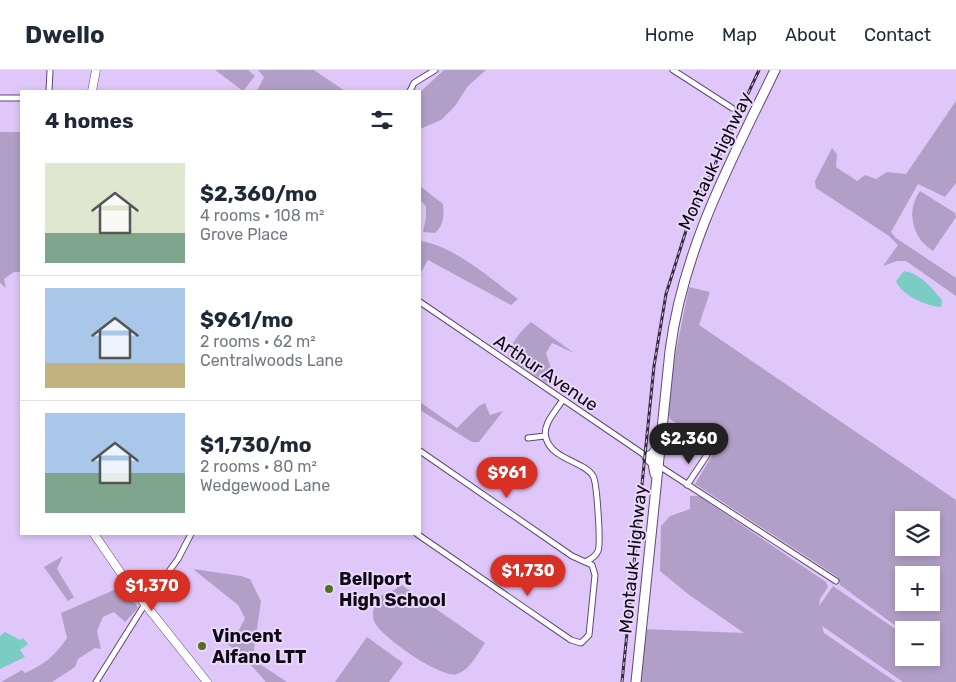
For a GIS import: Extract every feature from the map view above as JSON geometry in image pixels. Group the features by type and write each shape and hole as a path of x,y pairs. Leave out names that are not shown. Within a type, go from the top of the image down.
{"main road":[{"path":"92,90 96,70"},
{"name":"Montauk Highway","path":"636,682 671,341 690,260 712,201 775,70"},
{"path":"657,484 654,465 646,457 654,453 661,440"},
{"path":"95,535 125,579 207,682"}],"street":[{"path":"49,90 50,70"},
{"path":"410,90 414,83 435,70"},
{"path":"673,70 732,108"},
{"path":"0,98 20,98"},
{"name":"Arthur Avenue","path":"421,303 687,485 836,581"},
{"path":"562,401 548,422 545,436 547,442 556,452 569,462 588,470 596,484 597,517 600,532 599,549 587,562"},
{"path":"528,438 545,436"},
{"path":"418,535 576,644 585,640 588,635 595,575 592,565 572,556 421,452"},
{"path":"687,485 708,456"},
{"path":"96,682 146,604 178,559 190,535"}],"shaded area":[{"path":"215,70 248,70 255,76 244,90"},
{"path":"258,70 314,70 344,90 258,90 264,77"},
{"path":"444,70 486,70 468,86 455,106 441,120 421,129 421,91"},
{"path":"956,101 956,183 945,197 918,184 891,232 896,238 956,278 956,296 906,261 897,261 883,266 898,245 889,236 816,188 815,181 832,148 837,154 836,167 857,181 865,175 876,179 887,172 906,174"},
{"path":"0,132 20,132 20,272 14,272 4,279 6,288 0,283"},
{"path":"421,187 443,204 443,220 435,233 423,232 426,206 421,201"},
{"path":"920,191 955,213 956,217 933,251 920,240 913,224 913,208 915,199"},
{"path":"421,241 433,244 458,256 518,299 511,305 428,260 421,272"},
{"path":"904,271 916,275 930,286 942,300 941,307 921,302 903,291 896,281"},
{"path":"689,287 710,292 699,325 956,500 956,682 903,682 822,626 824,633 896,682 636,682 641,629 744,633 688,594 660,571 661,526 670,516 690,509 690,496 699,496 826,582 828,587 820,599 819,606 833,586 895,629 895,666 940,666 940,621 895,621 895,625 840,585 838,577 695,484 715,451 670,419 668,414 674,361"},
{"path":"531,322 574,353 552,343 546,353 553,374 549,385 508,357 516,338"},
{"path":"421,403 457,428 479,406 485,403 490,415 503,411 479,442 472,442 421,411"},
{"path":"63,556 57,569 74,597 68,601 44,567"},
{"path":"193,569 250,579 261,601 254,649 258,663 287,682 266,682 242,655 226,643 238,632 245,618 238,605"},
{"path":"400,584 485,643 473,661 462,672 449,674 426,664 400,647 375,623 373,616 378,597 396,589"},
{"path":"121,587 127,588 138,608 125,622 114,612 103,617 97,631 101,649 95,648 78,659 75,667 52,682 1,682 22,670 25,673 38,667 58,650 67,638 61,613"},
{"path":"5,632 20,640 23,638 28,644 20,650 25,657 0,669 0,636"},
{"path":"367,637 403,663 389,682 335,682"}],"railway":[{"path":"622,682 654,366 666,294 690,218 759,70"}],"place":[{"name":"Bellport High School","path":"329,589"},
{"name":"Vincent Alfano LTT","path":"202,646"}]}
